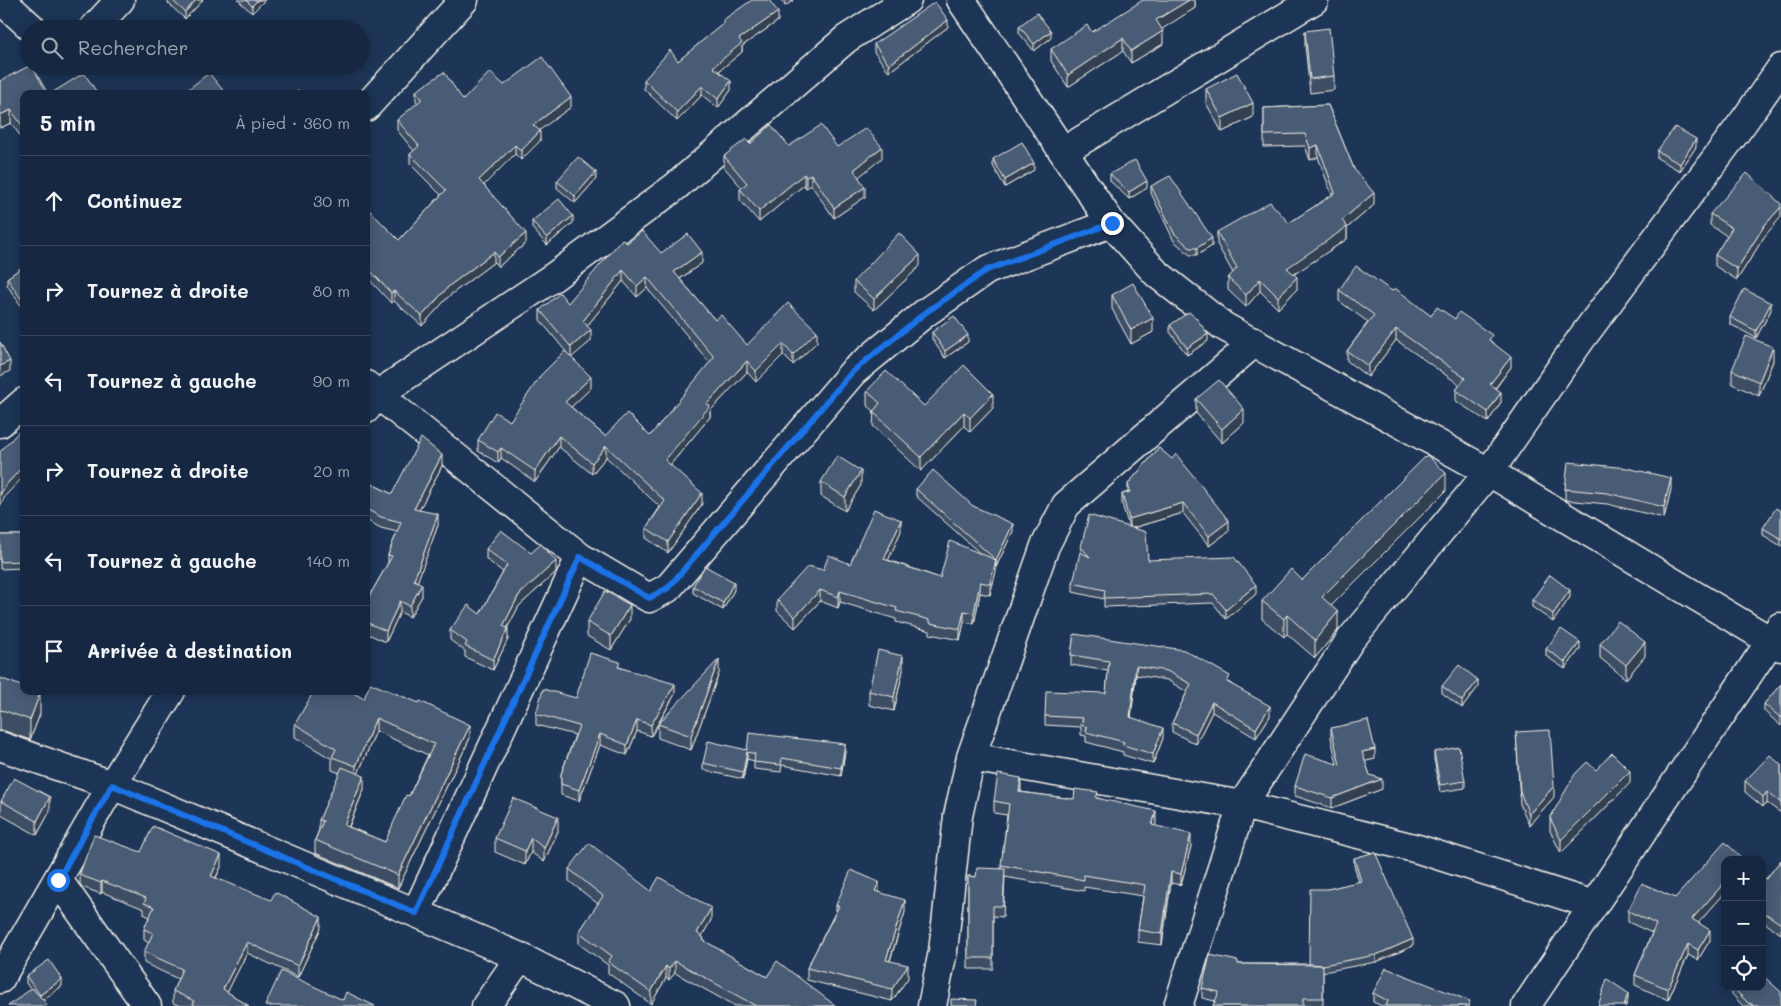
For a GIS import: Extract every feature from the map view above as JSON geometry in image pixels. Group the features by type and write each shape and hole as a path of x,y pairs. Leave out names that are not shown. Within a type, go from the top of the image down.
{"street":[{"path":"1,0 23,20"},
{"path":"101,20 120,0"},
{"path":"370,103 464,0"},
{"path":"906,0 846,39 675,187 562,271 370,396 580,557 649,598 668,588 852,372 925,313 987,270 1112,223"},
{"path":"961,0 1112,223 1156,273 1223,326 1489,472 1777,638 1526,1006"},
{"path":"1064,151 1314,0"},
{"path":"1178,1006 1242,805 1350,639 1489,472 1581,339 1744,121 1781,68"},
{"path":"932,1006 943,952 958,816 972,757 1045,546 1066,505 1255,342"},
{"path":"0,423 20,406"},
{"path":"416,913 580,557"},
{"path":"0,979 112,785 168,695"},
{"path":"0,746 112,785 416,913 520,958 616,1006"},
{"path":"972,757 1242,805 1418,849 1594,905"},
{"path":"58,880 147,1006"},
{"path":"486,1006 520,958"}],"building":[{"path":"172,0 196,0 185,12"},
{"path":"246,0 258,0 252,6"},
{"path":"752,0 769,0 778,12 739,39 742,43 713,67 731,81 718,99 702,86 677,112 644,80 670,50 678,61 725,22 723,20"},
{"path":"1143,0 1189,0 1156,20 1163,31 1131,51 1123,38 1068,75 1051,49 1087,25 1092,32"},
{"path":"935,2 948,20 889,65 874,44"},
{"path":"1037,13 1051,31 1034,44 1019,26"},
{"path":"1329,28 1334,76 1310,79 1305,31"},
{"path":"542,57 571,97 533,125 540,131 521,151 515,145 479,180 526,233 498,257 494,252 449,286 422,316 394,291 391,293 370,270 370,211 399,240 446,190 410,154 419,146 397,120 422,99 416,91 444,72 463,100 490,72 504,85"},
{"path":"20,71 20,75 37,75 46,90 20,90 20,122 11,110 0,115 0,81"},
{"path":"1237,73 1253,103 1222,118 1206,89"},
{"path":"81,75 85,75 95,90 56,90"},
{"path":"206,75 211,75 223,90 187,90"},
{"path":"1328,105 1354,169 1374,193 1342,220 1347,227 1287,268 1297,277 1278,297 1260,279 1246,295 1228,278 1237,268 1217,232 1270,202 1289,223 1335,193 1318,145 1310,148 1305,134 1264,135 1264,108"},
{"path":"771,125 789,146 821,125 837,147 866,128 882,147 854,170 865,187 834,208 811,174 806,177 804,174 759,211 740,189 747,183 724,156 746,139 750,144"},
{"path":"1675,127 1696,139 1680,164 1657,151"},
{"path":"1022,142 1034,163 1005,180 993,159"},
{"path":"578,157 596,172 575,196 557,181"},
{"path":"1135,160 1147,181 1129,192 1110,174"},
{"path":"1747,173 1781,204 1781,207 1764,226 1737,269 1715,255 1732,228 1710,214"},
{"path":"1170,176 1212,238 1197,248 1190,248 1174,233 1151,186"},
{"path":"559,199 573,216 547,238 532,221"},
{"path":"642,231 661,253 688,234 702,252 674,272 715,320 721,315 747,345 788,303 817,331 793,355 783,344 756,371 747,361 707,404 710,406 665,460 702,493 668,542 646,528 665,501 606,446 592,463 559,436 535,471 501,448 498,452 478,440 495,412 510,421 541,375 565,351 591,377 565,402 605,436 627,413 650,436 714,357 647,277 637,286 623,270 583,321 591,330 571,347 540,310 560,293 568,303 622,239 627,243"},
{"path":"899,233 920,255 874,299 854,281"},
{"path":"1356,266 1392,291 1395,288 1431,316 1437,307 1455,319 1459,312 1492,335 1489,340 1511,357 1490,384 1501,392 1488,412 1456,390 1465,378 1396,329 1368,366 1347,351 1374,315 1339,290"},
{"path":"20,269 20,297 7,278"},
{"path":"1133,283 1153,318 1131,330 1112,295"},
{"path":"1744,289 1771,303 1756,331 1730,317"},
{"path":"1189,312 1208,334 1187,348 1170,325"},
{"path":"954,316 968,335 945,351 932,332"},
{"path":"1746,336 1773,347 1759,382 1732,370"},
{"path":"0,342 10,361 0,366"},
{"path":"964,365 993,394 970,418 964,412 921,457 873,412 880,403 867,391 886,371 924,406"},
{"path":"1219,380 1244,409 1222,429 1196,399"},
{"path":"20,430 20,469 0,495 0,452"},
{"path":"421,438 442,455 414,509 438,514 414,580 422,584 410,606 400,601 386,631 370,624 370,595 392,556 388,555 401,522 381,517 370,511 370,483 392,494"},
{"path":"1159,448 1172,459 1176,454 1229,521 1209,536 1183,503 1129,519 1122,494 1130,492 1128,484"},
{"path":"1427,455 1446,473 1322,597 1338,612 1315,640 1287,615 1284,619 1262,601 1291,569 1302,580"},
{"path":"837,456 861,471 845,497 821,482"},
{"path":"1568,462 1627,468 1671,478 1664,507 1607,493 1565,489"},
{"path":"933,470 973,506 1013,524 996,560 916,489"},
{"path":"1776,508 1781,511 1781,539 1763,528"},
{"path":"874,509 901,520 884,559 940,578 950,541 996,560 990,584 980,582 974,613 964,611 960,629 930,623 930,620 896,611 897,608 840,591 838,597 820,590 795,617 777,600 808,566 823,570 829,555 850,564"},
{"path":"1089,515 1146,532 1148,560 1234,557 1256,585 1226,610 1213,594 1104,598 1105,590 1073,583 1080,552 1090,557 1081,547"},
{"path":"501,530 531,553 541,544 556,561 519,595 503,626 508,628 493,660 465,646 467,642 450,630 468,605 480,614 507,565 486,549"},
{"path":"0,535 20,535 20,561 0,562"},
{"path":"705,566 734,582 723,603 693,586"},
{"path":"1550,575 1570,590 1553,614 1532,600"},
{"path":"605,591 630,605 611,636 587,622"},
{"path":"1618,621 1645,642 1626,665 1600,644"},
{"path":"1561,629 1580,642 1565,662 1546,649"},
{"path":"1074,634 1184,650 1230,676 1227,682 1270,706 1256,729 1212,702 1196,734 1172,723 1191,684 1167,671 1136,666 1130,717 1163,728 1153,754 1123,745 1124,742 1086,732 1087,727 1081,725 1083,718 1045,716 1046,691 1106,693 1109,661 1071,655"},
{"path":"878,650 903,656 894,697 869,691"},
{"path":"590,653 620,662 618,667 675,684 651,725 637,720 627,745 600,734 579,790 561,784 561,774 579,726 536,714 543,689 576,698"},
{"path":"719,659 691,736 658,724"},
{"path":"1459,665 1478,680 1462,701 1442,686"},
{"path":"0,678 20,686 20,695 39,695 30,720 0,710"},
{"path":"370,683 419,703 420,701 470,725 398,875 315,840 323,821 319,820 342,767 364,776 344,825 385,842 406,795 409,796 434,744 376,718 356,766 332,757 336,749 295,724 312,695 357,695 364,699 366,695 370,695"},
{"path":"1781,684 1781,718 1764,704"},
{"path":"1368,720 1375,749 1362,752 1370,775 1382,779 1332,798 1295,786 1305,754 1340,765 1331,728"},
{"path":"1550,730 1554,786 1529,814 1520,792 1516,732"},
{"path":"749,733 845,744 841,768 782,758 781,765 754,762 755,754 747,752 743,772 703,763 708,741 747,750"},
{"path":"1459,747 1465,781 1440,785 1434,752"},
{"path":"1612,753 1630,771 1561,840 1550,818 1575,774 1587,762 1596,770"},
{"path":"1770,755 1781,765 1781,803 1767,792 1763,797 1745,781"},
{"path":"998,774 1021,778 1019,792 1074,799 1075,789 1098,792 1096,798 1156,811 1152,825 1191,834 1181,874 1171,872 1162,934 1138,930 1145,885 1084,875 1084,880 1001,865 1009,804 994,801"},
{"path":"14,778 50,797 37,821 1,801"},
{"path":"513,798 558,817 544,848 531,838 525,851 495,838"},
{"path":"153,826 221,855 211,876 271,900 275,892 321,917 298,966 247,942 223,989 249,1006 196,1006 193,1004 194,1001 173,991 182,969 144,952 153,933 144,929 154,907 144,903 146,898 102,881 101,883 82,876 80,873 94,835 141,852"},
{"path":"1725,842 1740,856 1721,856 1721,886 1692,919 1710,930 1698,950 1688,944 1668,989 1635,975 1656,924 1628,911 1642,883 1675,898"},
{"path":"589,843 651,891 659,877 711,908 697,933 704,938 703,940 767,977 777,961 836,1006 756,1006 675,961 669,969 666,966 651,992 608,962 612,956 579,932 603,896 569,869"},
{"path":"1375,852 1413,939 1376,955 1323,965 1309,964 1310,889 1328,889 1361,881 1354,858"},
{"path":"1781,860 1781,924 1766,914 1766,879"},
{"path":"977,868 1005,869 1003,906 993,906 993,958 968,958 968,876 976,877"},
{"path":"851,870 879,882 875,891 905,900 886,960 908,965 892,989 807,968 839,906 836,905"},
{"path":"1210,955 1238,961 1238,964 1323,965 1323,998 1303,998 1303,1006 1213,1006 1219,992 1202,988"},
{"path":"49,960 62,979 40,995 26,976"},
{"path":"1386,968 1470,1001 1468,1006 1386,1006 1388,1001 1373,993"},
{"path":"281,971 343,1000 346,992 375,1006 265,1006"},
{"path":"1607,979 1628,993 1624,1006 1598,1006"},
{"path":"1766,979 1781,992 1781,1006 1754,1006 1749,1004 1736,991 1766,991"},
{"path":"32,988 47,1004 45,1006 8,1006"},
{"path":"951,999 977,1000 976,1006 951,1006"}],"route":[{"path":"58,880 112,785 416,913 580,557 649,598 668,588 689,566 852,372 925,313 987,270 1112,223"}]}
